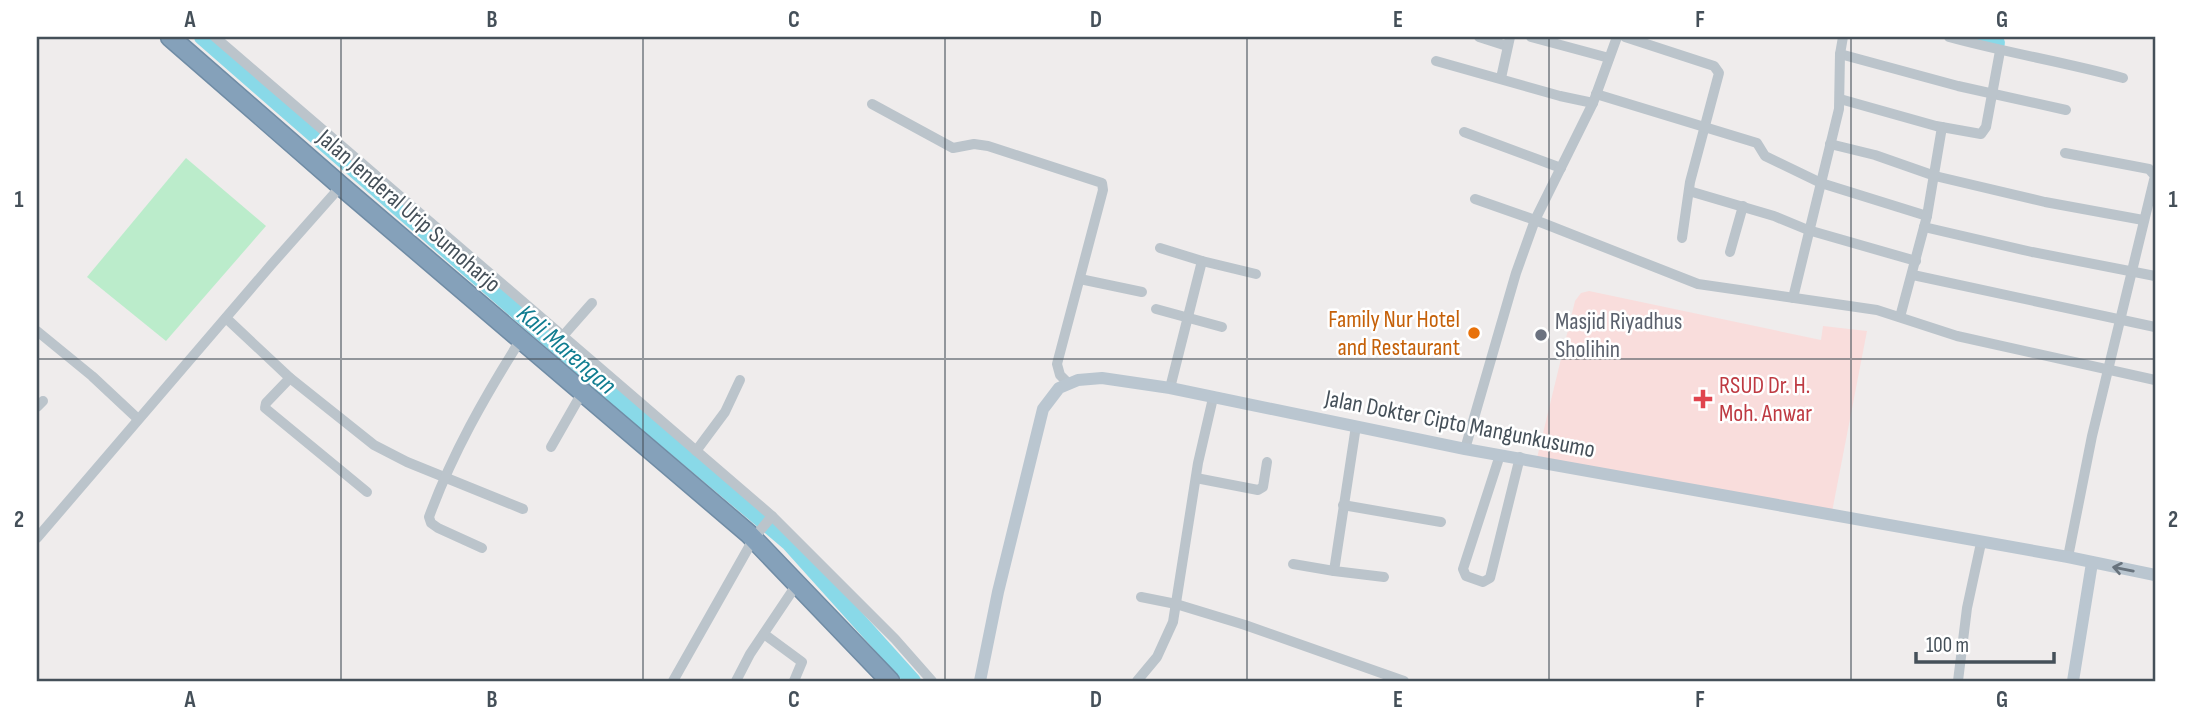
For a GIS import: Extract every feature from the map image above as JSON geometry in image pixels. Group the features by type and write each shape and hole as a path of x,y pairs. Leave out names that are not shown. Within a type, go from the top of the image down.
{"highway":[{"name":"Jalan Jenderal Urip Sumoharjo","path":"170,37 583,391 763,527 797,584 890,681"}],"street":[{"path":"215,37 696,451 763,527 895,639 932,681"},
{"path":"1479,37 1509,41 1501,78"},
{"path":"1531,37 1609,58"},
{"path":"1465,449 1516,273 1535,220 1594,98 1618,37"},
{"path":"1625,37 1717,68 1719,77 1689,191 1682,238"},
{"path":"1793,298 1840,99 1840,54 1843,37"},
{"path":"1949,37 2123,78"},
{"path":"1840,99 1942,127 1981,134 1986,127 2000,51"},
{"path":"1840,54 2066,110"},
{"path":"1436,61 1560,96 1594,98 1757,143 1765,156 1821,183 1925,221 2032,252 2155,276"},
{"path":"872,104 953,148 974,144 988,146 1102,183 1103,190 1057,364 1060,375 1068,383 1051,396 1038,425 979,681"},
{"path":"1900,317 1913,275 1935,176 1942,127"},
{"path":"1464,132 1561,168"},
{"path":"1830,144 1875,155 1935,176 2046,202 2143,220"},
{"path":"2065,153 2152,171 2155,176 2092,436 2068,557"},
{"path":"37,538 341,186"},
{"path":"1689,191 1743,206 1808,230 1916,261"},
{"path":"1475,199 1698,284 1878,310 1957,336 2155,380"},
{"path":"1730,253 1743,206"},
{"path":"1160,248 1256,274"},
{"path":"1170,388 1202,261"},
{"path":"1913,275 2155,327"},
{"path":"1080,279 1142,292"},
{"path":"562,337 593,303"},
{"path":"1156,309 1222,327"},
{"path":"226,318 290,378 374,445 407,462 523,509"},
{"path":"37,331 92,376 138,419"},
{"path":"482,548 438,528 430,521 430,514 478,408 521,339"},
{"path":"290,378 266,403 265,408 367,492"},
{"name":"Jalan Dokter Cipto Mangunkusumo","path":"1068,383 1102,378 1170,388 1465,449 1521,457 2155,575"},
{"path":"696,451 725,412 740,380"},
{"path":"551,447 583,391"},
{"path":"1138,681 1157,657 1169,633 1213,398"},
{"path":"1334,571 1356,426"},
{"path":"1500,455 1462,569 1466,576 1483,582 1490,578 1521,457"},
{"path":"1196,478 1261,490 1267,462"},
{"path":"1343,505 1441,522"},
{"path":"673,681 763,527"},
{"path":"1958,681 1967,608 1981,542"},
{"path":"2073,681 2092,563"},
{"path":"1293,564 1384,577"},
{"path":"736,681 797,584"},
{"path":"1141,597 1175,604 1244,625 1404,681"},
{"path":"764,634 799,658 802,667 794,681"}],"shaded area":[{"name":"RSUD Dr. H. Moh. Anwar","path":"1589,291 1821,340 1823,326 1867,331 1832,512 1537,458 1575,301 1581,293"}],"green space":[{"path":"186,158 266,226 166,341 87,277"}],"waterway":[{"name":"Kali Marengan","path":"202,37 613,395 788,542 913,681"},
{"path":"1977,37 1997,43"}],"place":[{"name":"Family Nur Hotel and Restaurant","path":"1474,333"},
{"name":"Masjid Riyadhus Sholihin","path":"1541,335"},
{"name":"RSUD Dr. H. Moh. Anwar","path":"1703,399"}]}
